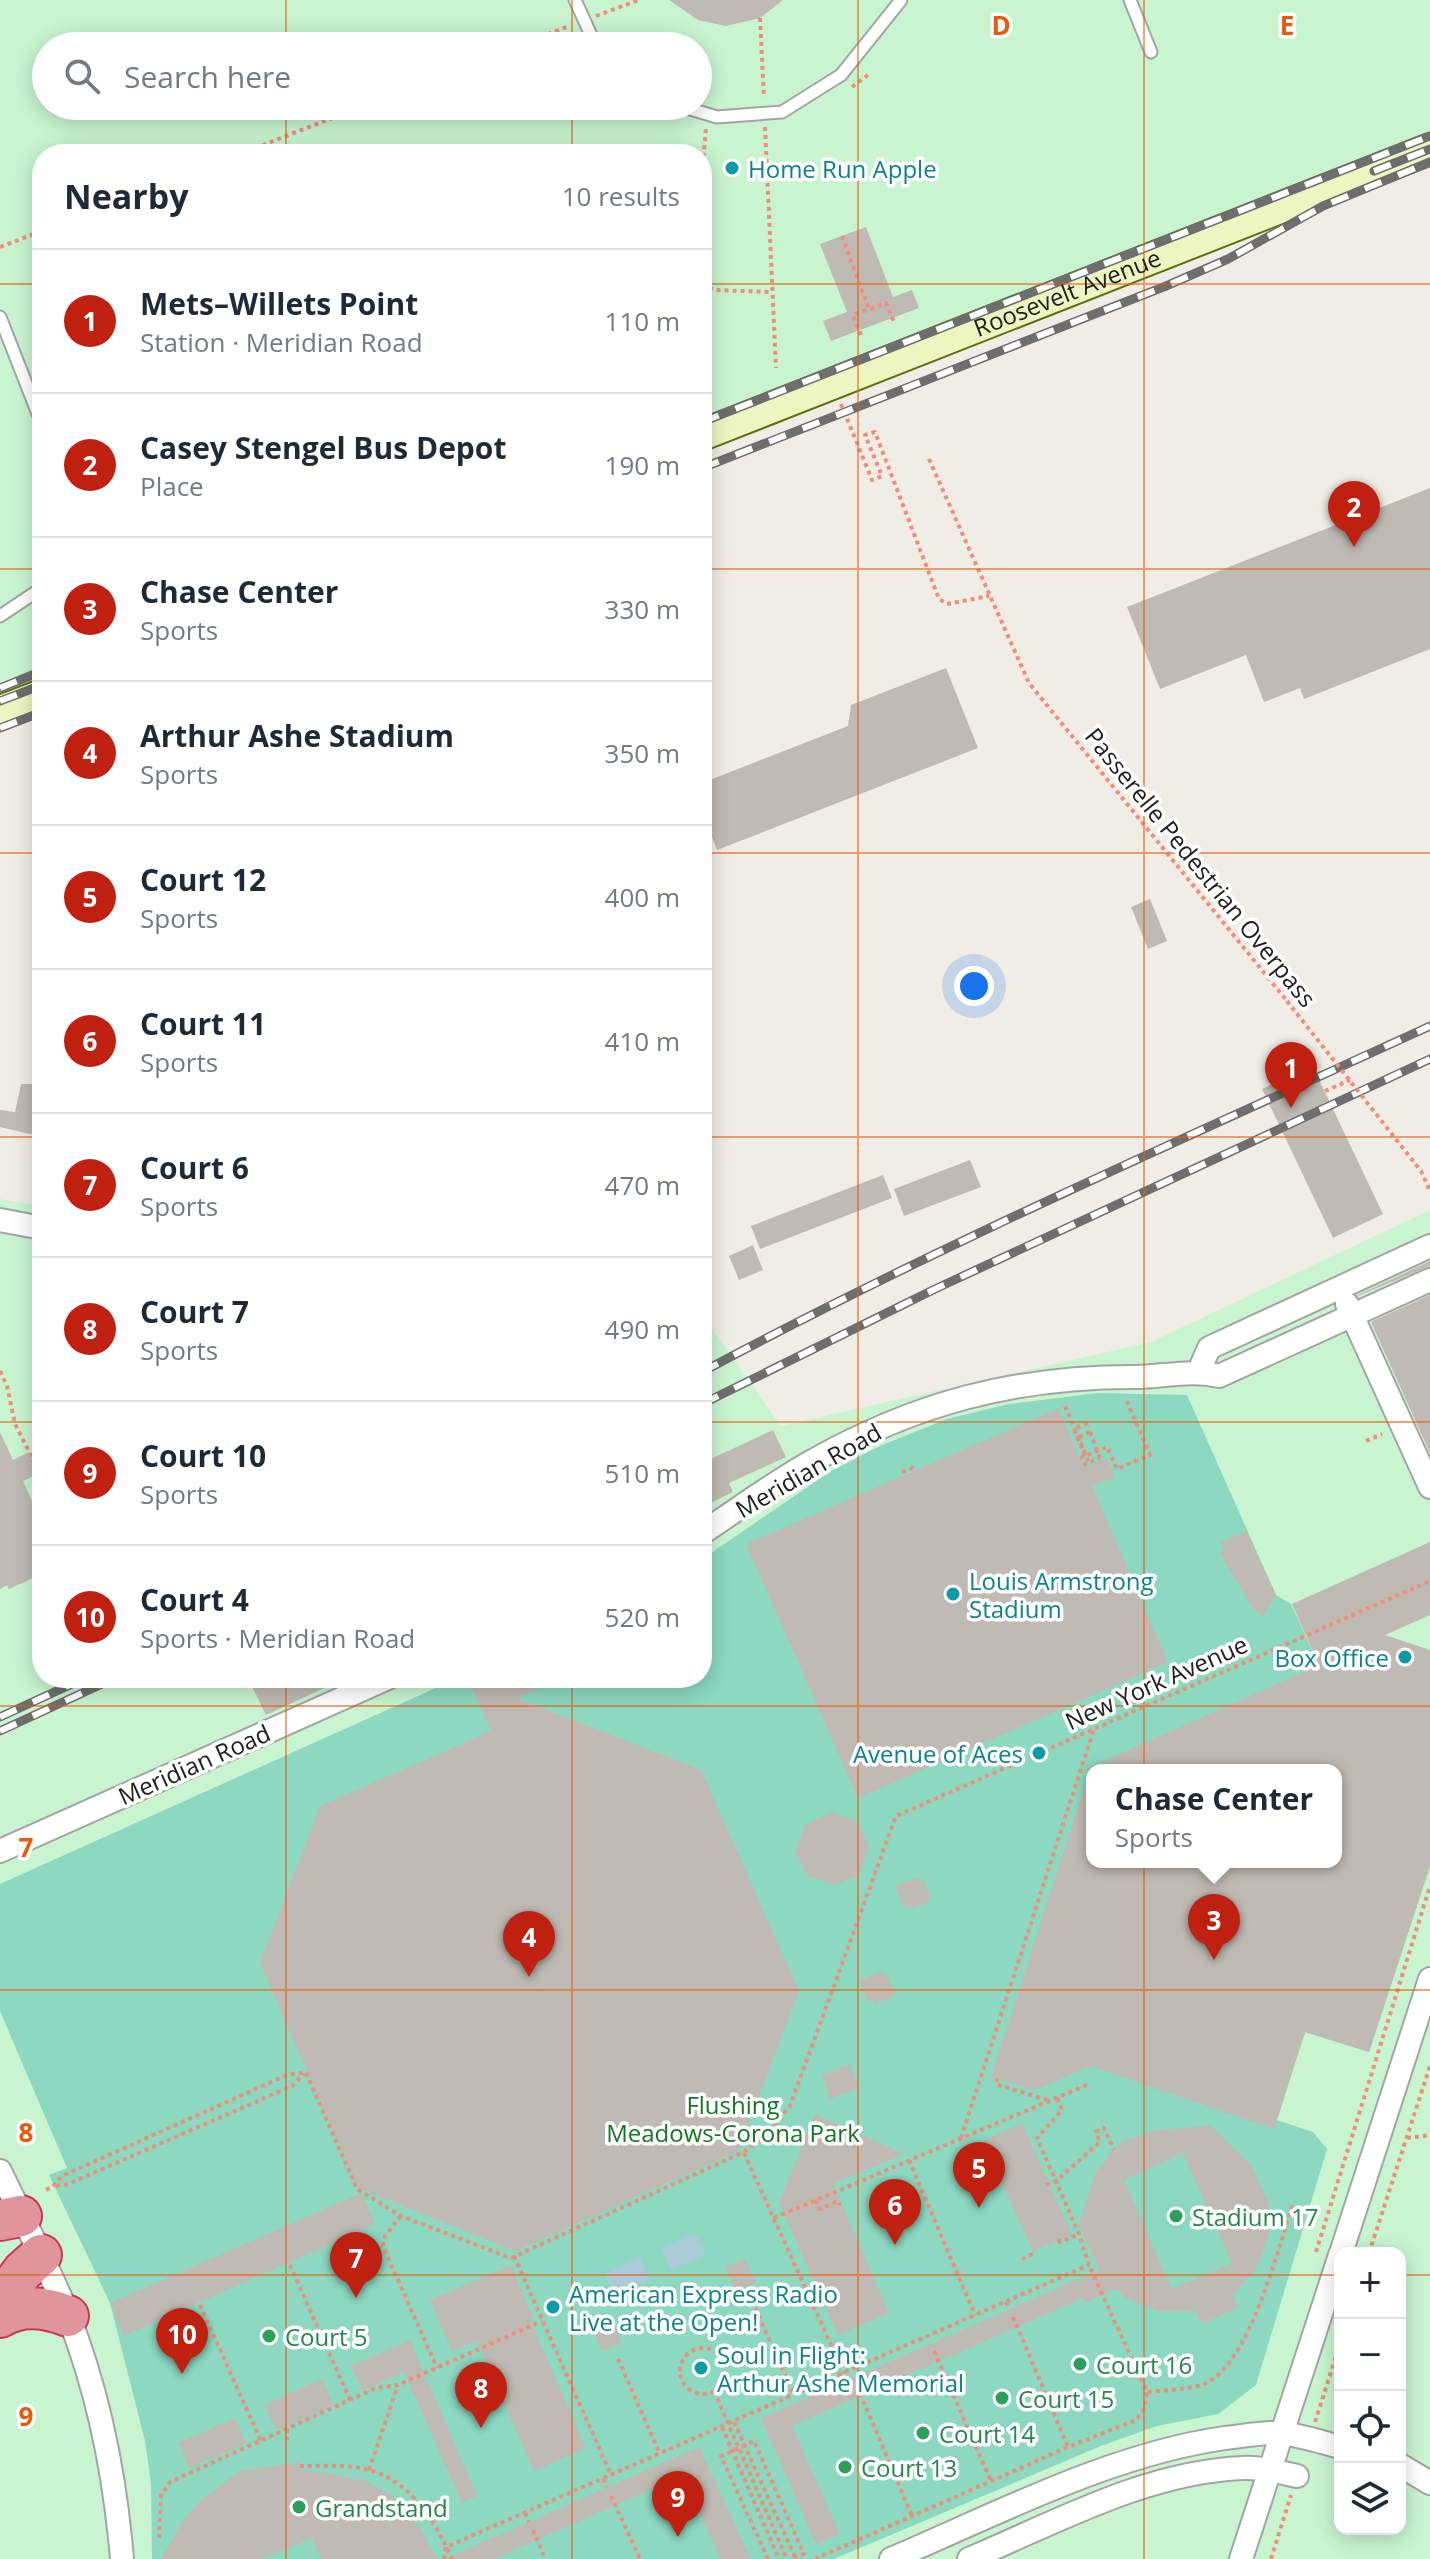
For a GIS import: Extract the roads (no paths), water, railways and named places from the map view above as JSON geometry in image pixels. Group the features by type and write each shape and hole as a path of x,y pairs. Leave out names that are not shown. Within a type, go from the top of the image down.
{"highway":[{"path":"0,2302 23,2271 41,2255"},
{"path":"0,2317 34,2307 68,2316"}],"main road":[{"name":"Roosevelt Avenue","path":"712,431 1430,149"},
{"path":"0,711 32,699"}],"street":[{"path":"0,1220 32,1226"},
{"path":"1199,1371 1209,1348 1430,1246"},
{"name":"Meridian Road","path":"712,1527 807,1465 864,1434 927,1409 995,1389 1043,1381 1160,1377 1199,1371 1219,1376 1430,1280"},
{"path":"1340,1288 1430,1487"},
{"name":"Meridian Road","path":"0,1851 366,1688"},
{"path":"1342,2247 1430,1979"},
{"path":"0,2171 22,2209 68,2316 101,2419 111,2469 122,2559"},
{"path":"1241,2559 1334,2273"},
{"path":"891,2559 1061,2487 1141,2457 1202,2441 1282,2433 1334,2446"},
{"path":"969,2559 1135,2489 1194,2473 1245,2468 1297,2476"},
{"path":"1406,2469 1430,2483"}],"lane":[{"path":"575,0 590,32"},
{"path":"712,116 782,112 841,75 901,0"},
{"path":"1130,0 1151,52"},
{"path":"0,317 32,399"},
{"path":"0,616 32,595"}],"water":[{"path":"695,2233 706,2255 671,2270 661,2248"},
{"path":"640,2257 650,2280 616,2295 605,2273"}],"railway":[{"path":"712,418 1430,136"},
{"path":"1374,171 1430,149"},
{"path":"712,464 1166,286 1228,259 1323,206 1430,162"},
{"path":"0,688 32,675"},
{"path":"0,701 32,689"},
{"path":"0,728 32,716"},
{"path":"712,1367 972,1236 1430,1026"},
{"path":"712,1399 935,1289 1430,1059"},
{"path":"0,1717 63,1688"},
{"path":"0,1731 93,1688"}],"place":[{"name":"Home Run Apple","path":"732,168"},
{"name":"Casey Stengel Bus Depot","path":"1354,547"},
{"name":"Mets–Willets Point","path":"1291,1108"},
{"name":"Louis Armstrong Stadium","path":"953,1594"},
{"name":"Box Office","path":"1405,1657"},
{"name":"Avenue of Aces","path":"1039,1753"},
{"name":"Chase Center","path":"1214,1960"},
{"name":"Arthur Ashe Stadium","path":"529,1977"},
{"name":"Court 12","path":"979,2208"},
{"name":"Stadium 17","path":"1176,2216"},
{"name":"Court 11","path":"895,2245"},
{"name":"Court 6","path":"356,2298"},
{"name":"American Express Radio Live at the Open!","path":"553,2307"},
{"name":"Court 5","path":"269,2336"},
{"name":"Court 16","path":"1080,2364"},
{"name":"Soul in Flight: Arthur Ashe Memorial","path":"701,2368"},
{"name":"Court 4","path":"182,2374"},
{"name":"Court 15","path":"1002,2398"},
{"name":"Court 7","path":"481,2428"},
{"name":"Court 14","path":"923,2433"},
{"name":"Court 13","path":"845,2467"},
{"name":"Grandstand","path":"299,2507"},
{"name":"Court 10","path":"678,2537"}],"park label":[{"name":"Flushing Meadows-Corona Park","path":"733,2118"}]}
